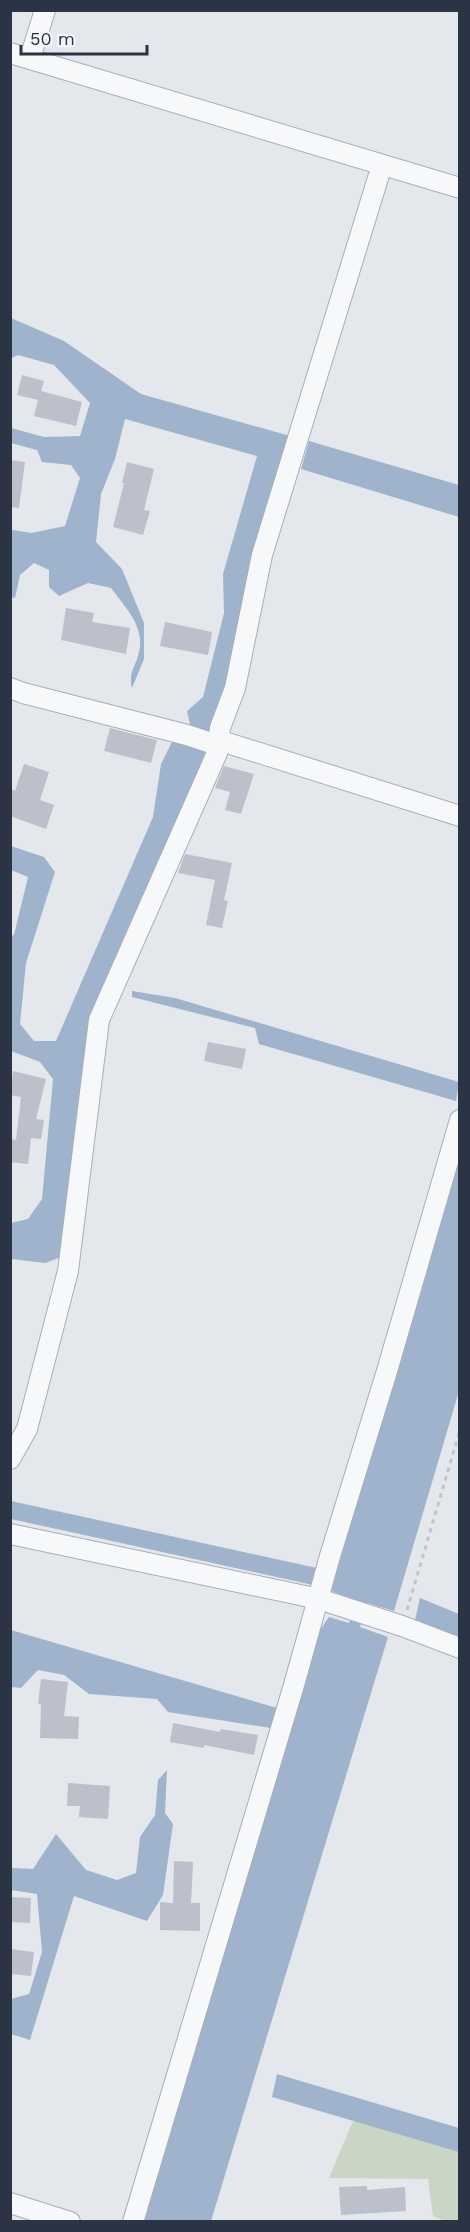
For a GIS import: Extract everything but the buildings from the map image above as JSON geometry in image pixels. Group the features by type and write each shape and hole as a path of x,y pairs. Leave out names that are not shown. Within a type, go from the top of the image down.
{"street":[{"path":"30,58 45,10"},
{"path":"10,53 459,188"},
{"path":"10,1459 27,1429 68,1271 99,1020 217,753 213,741 235,688 261,555 382,165"},
{"path":"10,688 213,741 459,816"},
{"path":"133,2222 459,1120"},
{"path":"10,1534 319,1599 402,1626 459,1648"},
{"path":"10,2203 70,2222"}],"path":[{"path":"402,1626 459,1430"}],"green space":[{"path":"356,2114 459,2144 459,2221 445,2221 433,2216 428,2179 329,2178"}],"water":[{"path":"11,318 64,341 141,394 290,436 229,684 214,732 204,747 205,757 123,939 88,1036 61,1257 45,1263 11,1259 11,1223 28,1219 42,1199 53,1079 40,1062 11,1051 11,936 14,935 28,877 11,870 11,846 44,857 55,872 26,963 20,1024 34,1041 56,1041 153,817 161,764 174,738 192,733 187,711 203,697 224,613 223,574 257,456 125,419 115,459 101,494 96,542 122,569 144,623 144,659 132,688 131,677 139,652 139,634 128,610 111,588 88,583 59,596 49,587 49,570 34,563 20,575 15,598 11,597 11,531 31,533 65,526 80,478 71,465 42,462 37,450 11,443 11,428 44,437 80,436 90,403 54,365 18,355 11,358"},
{"path":"309,441 459,485 459,517 301,469"},
{"path":"132,991 175,998 459,1082 456,1101 259,1044 255,1028 132,997"},
{"path":"459,1157 459,1391 394,1611 367,1603 360,1627 388,1637 211,2221 144,2222 320,1630 329,1617 349,1623 356,1600 331,1591"},
{"path":"11,1501 317,1568 313,1585 11,1519"},
{"path":"420,1598 459,1614 459,1637 415,1620"},
{"path":"11,1630 277,1708 271,1728 168,1712 157,1699 89,1694 64,1675 38,1670 21,1688 11,1687"},
{"path":"167,1770 165,1813 173,1824 163,1895 147,1921 74,1896 30,2040 11,2034 11,1999 29,1994 42,1952 37,1894 11,1890 11,1868 33,1869 56,1834 86,1870 117,1880 136,1873 140,1837 155,1815 158,1780"},
{"path":"277,2074 459,2128 459,2152 272,2097"}]}
